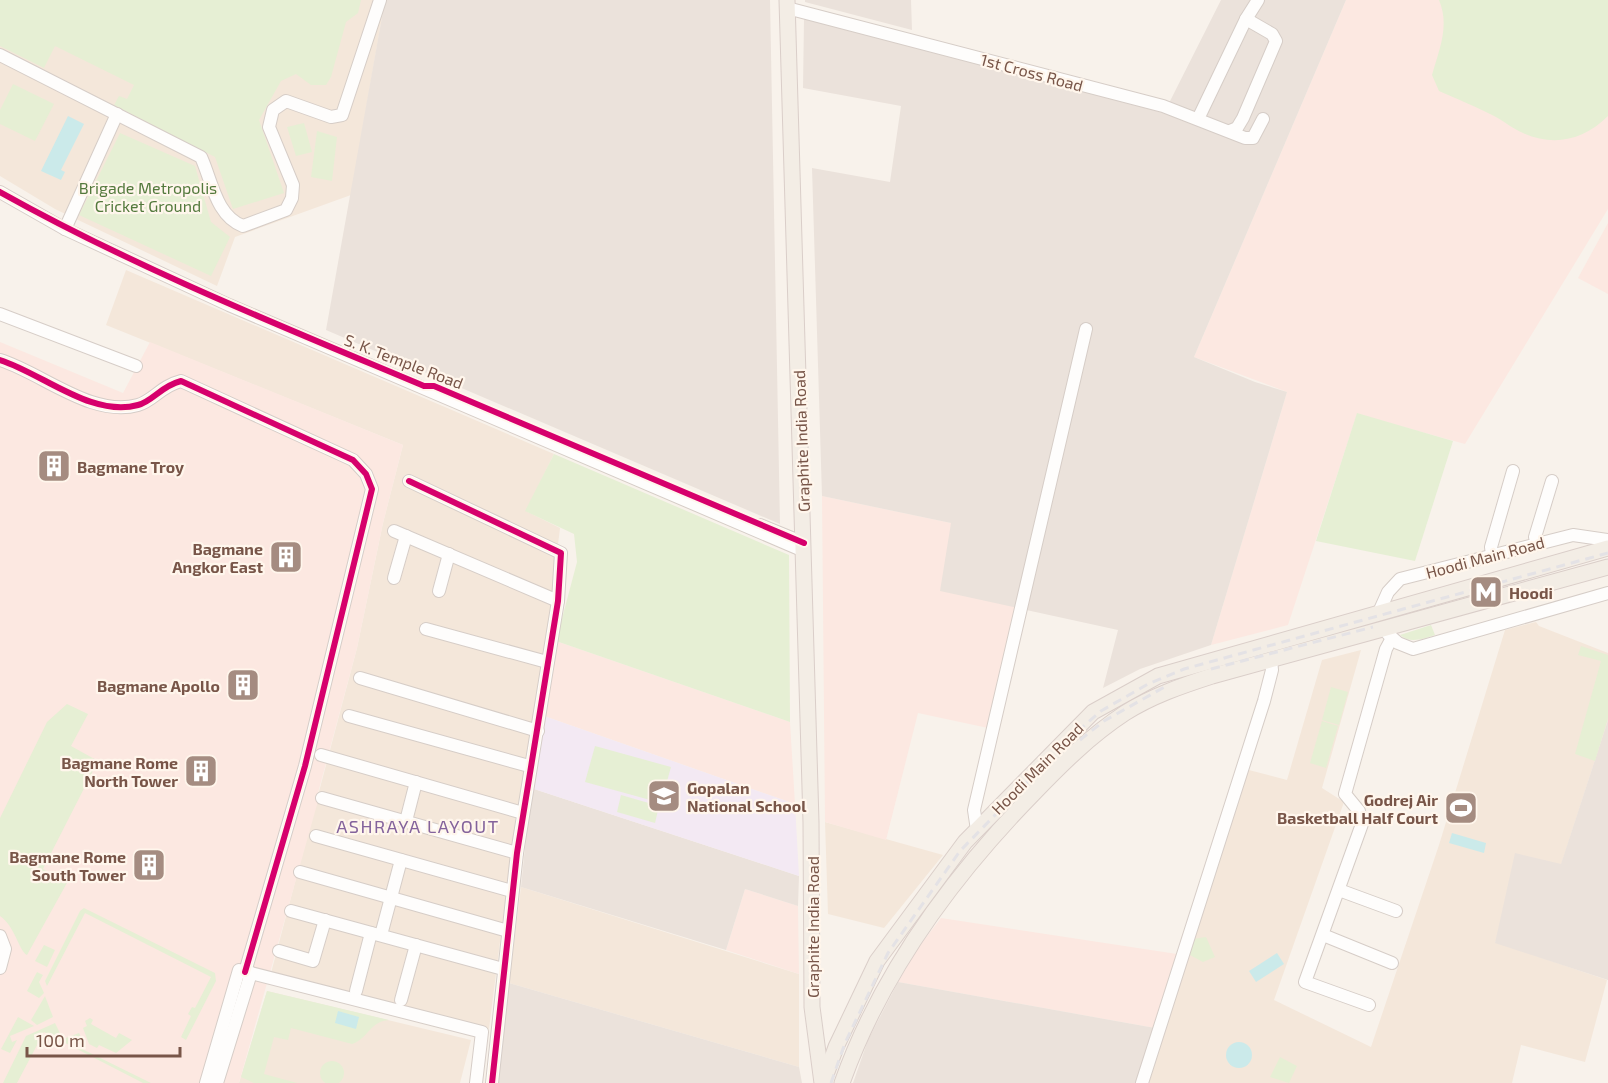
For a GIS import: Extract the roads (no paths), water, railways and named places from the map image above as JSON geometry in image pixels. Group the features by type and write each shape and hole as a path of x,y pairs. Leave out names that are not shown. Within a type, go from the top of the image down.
{"main road":[{"name":"Graphite India Road","path":"787,4 811,822 812,1007 823,1083"},
{"name":"Hoodi Main Road","path":"823,1083 836,1047 877,961 965,842 1083,721 1116,699 1158,676 1608,548"},
{"name":"Hoodi Main Road","path":"842,1083 853,1051 898,965 924,926 990,838 1074,751 1126,712 1160,693 1271,660 1388,633 1608,567"}],"street":[{"path":"0,55 201,157 223,213 233,223 243,226 286,210 292,198 293,185 270,127 273,110 286,101 331,117 342,115 380,0"},
{"path":"1198,119 1246,19 1258,0"},
{"name":"1st Cross Road","path":"787,4 1163,106 1245,138 1253,138 1263,119"},
{"path":"1230,131 1237,128 1243,118 1276,41 1272,34 1246,19"},
{"path":"65,229 117,114"},
{"name":"S. K. Temple Road","path":"0,192 65,229 229,305 424,386 430,393 441,398 804,547"},
{"path":"0,314 136,366"},
{"path":"976,830 974,810 1086,329"},
{"path":"0,360 106,407 140,405 166,385 181,381 352,460 369,479 372,489 305,766 245,972 217,1083"},
{"path":"1492,555 1491,547 1514,471"},
{"path":"409,481 561,553 558,601 538,730 529,766 512,891 492,1083"},
{"path":"1537,543 1535,537 1552,482"},
{"path":"394,578 400,533 558,601"},
{"name":"Hoodi Main Road","path":"1379,612 1388,592 1400,579 1573,535 1608,540"},
{"path":"439,591 449,554"},
{"path":"1369,1005 1305,982 1362,824 1359,811 1345,794 1386,649 1388,633 1413,649 1608,593"},
{"path":"426,629 547,662"},
{"path":"1142,1083 1264,701 1272,670 1271,660"},
{"path":"360,678 538,730"},
{"path":"349,716 529,766"},
{"path":"321,755 523,813"},
{"path":"406,821 416,782"},
{"path":"322,798 517,853"},
{"path":"316,836 512,891"},
{"path":"356,991 391,898 401,860"},
{"path":"300,872 508,931"},
{"path":"1339,890 1396,911"},
{"path":"291,911 503,969"},
{"path":"279,951 313,961 324,920"},
{"path":"1323,935 1392,963"},
{"path":"0,936 5,954 0,968"},
{"path":"401,1000 416,945"},
{"path":"206,1083 245,972"},
{"path":"245,972 482,1032 476,1083"}],"water":[{"path":"68,116 84,124 61,170 65,172 61,180 41,171"},
{"path":"1452,833 1486,843 1484,853 1449,843"},
{"path":"1277,953 1284,964 1256,982 1249,971"},
{"path":"338,1011 359,1017 356,1029 335,1023"},
{"path":"1239,1042 1248,1046 1252,1055 1248,1064 1239,1068 1230,1064 1226,1055 1230,1046"}],"railway":[{"path":"831,1083 845,1043 888,953 960,851 1071,737 1101,711 1148,684 1184,669 1608,553"},
{"path":"1211,669 1373,627"},
{"path":"1080,740 1104,721 1168,685"}],"place":[{"name":"Bagmane Troy","path":"54,466"},
{"name":"Bagmane Angkor East","path":"286,557"},
{"name":"Hoodi","path":"1486,592"},
{"name":"Bagmane Apollo","path":"243,685"},
{"name":"Bagmane Rome North Tower","path":"201,771"},
{"name":"Gopalan National School","path":"664,796"},
{"name":"Godrej Air Basketball Half Court","path":"1461,808"},
{"name":"Bagmane Rome South Tower","path":"149,865"}],"district":[{"name":"ASHRAYA LAYOUT","path":"418,826"}],"park label":[{"name":"Brigade Metropolis Cricket Ground","path":"148,196"}]}
